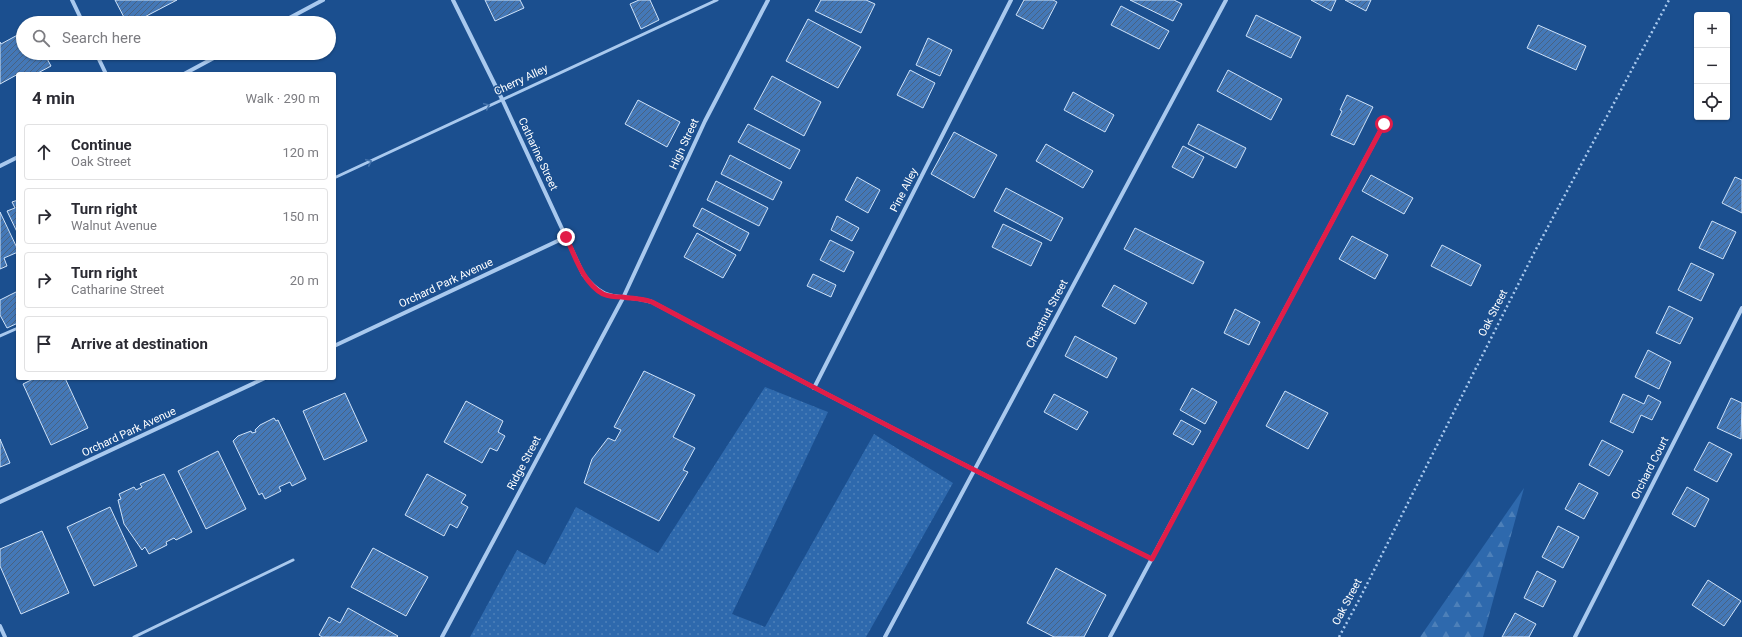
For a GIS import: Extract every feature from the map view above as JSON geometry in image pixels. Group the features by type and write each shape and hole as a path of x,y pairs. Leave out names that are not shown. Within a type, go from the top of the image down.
{"street":[{"path":"72,0 80,16"},
{"path":"293,16 323,0"},
{"name":"Catharine Street","path":"453,0 502,99 583,274 604,294 623,298 640,298 652,302 974,471 1152,559"},
{"name":"High Street","path":"623,298 704,121 768,0"},
{"name":"Pine Alley","path":"814,388 1011,0"},
{"name":"Chestnut Street","path":"885,637 1226,0"},
{"path":"99,60 105,72"},
{"path":"188,72 210,60"},
{"path":"1110,637 1384,124"},
{"path":"0,166 16,159"},
{"name":"Orchard Park Avenue","path":"336,345 566,237"},
{"name":"Ridge Street","path":"442,637 623,298"},
{"name":"Orchard Court","path":"1575,637 1742,308"},
{"name":"Orchard Park Avenue","path":"0,502 261,380"},
{"path":"0,626 5,637"}],"lane":[{"name":"Cherry Alley","path":"336,177 717,0"},
{"path":"0,336 16,329"},
{"path":"134,637 293,560"}],"path":[{"name":"Oak Street","path":"1339,637 1534,253 1669,0"}],"green space":[{"path":"765,387 828,412 732,614 765,627 874,434 953,483 866,637 470,637 517,550 545,565 576,507 658,553"},
{"path":"1524,488 1483,637 1420,637"}],"building":[{"path":"115,0 177,0 146,16 123,16"},
{"path":"485,0 520,0 524,8 495,21"},
{"path":"639,0 650,0 659,20 641,29 630,4"},
{"path":"821,0 866,0 875,4 861,33 815,11"},
{"path":"1024,0 1053,0 1057,2 1043,29 1016,15"},
{"path":"1130,0 1174,0 1182,4 1173,21"},
{"path":"1311,0 1336,0 1331,11"},
{"path":"1345,0 1371,0 1366,11"},
{"path":"1121,6 1169,31 1159,49 1111,25"},
{"path":"1256,15 1301,37 1291,58 1246,36"},
{"path":"808,19 861,47 838,88 786,61"},
{"path":"1538,25 1586,46 1576,70 1527,48"},
{"path":"16,36 16,60 48,60 51,66 40,72 16,72 16,75 0,84 0,42 1,44"},
{"path":"928,38 952,50 940,76 916,65"},
{"path":"910,70 935,83 923,108 897,95"},
{"path":"1228,70 1282,99 1271,120 1217,91"},
{"path":"772,76 821,102 804,136 754,109"},
{"path":"1073,92 1114,115 1105,132 1064,110"},
{"path":"1347,95 1373,107 1354,145 1331,135 1342,111 1340,110"},
{"path":"638,100 680,122 667,147 625,124"},
{"path":"748,124 800,150 790,169 738,142"},
{"path":"1198,124 1246,148 1236,168 1188,144"},
{"path":"954,132 997,155 974,198 931,174"},
{"path":"1046,144 1093,171 1083,188 1036,161"},
{"path":"1183,146 1204,157 1193,178 1172,167"},
{"path":"730,155 782,182 773,200 721,174"},
{"path":"1371,175 1413,198 1404,214 1362,191"},
{"path":"857,177 880,190 868,213 845,200"},
{"path":"1735,177 1742,180 1742,213 1722,203"},
{"path":"716,181 768,208 759,226 707,200"},
{"path":"1006,188 1063,218 1051,241 994,211"},
{"path":"16,201 16,230 7,211 15,208 12,202"},
{"path":"702,208 749,233 740,251 693,226"},
{"path":"0,212 16,246 16,253 4,258 7,266 0,269"},
{"path":"837,216 859,228 852,241 831,230"},
{"path":"1712,221 1736,232 1723,259 1699,248"},
{"path":"1003,224 1042,243 1031,266 992,247"},
{"path":"1135,228 1204,262 1193,284 1124,249"},
{"path":"697,233 736,255 723,278 684,257"},
{"path":"1352,236 1388,255 1375,279 1339,259"},
{"path":"830,240 854,252 844,272 820,260"},
{"path":"1442,245 1481,265 1471,286 1431,266"},
{"path":"1691,263 1714,274 1701,301 1678,290"},
{"path":"813,274 836,285 831,297 807,286"},
{"path":"1114,285 1147,303 1135,324 1102,306"},
{"path":"16,292 16,324 7,328 0,315 0,300"},
{"path":"1669,306 1693,318 1680,344 1656,333"},
{"path":"1235,309 1260,322 1249,345 1224,333"},
{"path":"1075,336 1117,358 1107,378 1065,356"},
{"path":"1648,350 1671,362 1659,389 1635,377"},
{"path":"644,371 695,395 673,437 695,448 683,470 688,472 659,521 584,483 592,459 608,438 615,441 621,430 614,427"},
{"path":"31,380 66,380 88,428 51,445 23,384"},
{"path":"1192,388 1217,402 1205,424 1180,410"},
{"path":"1285,391 1328,413 1308,449 1266,426"},
{"path":"345,393 367,441 324,460 303,411"},
{"path":"1054,394 1088,412 1077,430 1044,412"},
{"path":"1623,394 1644,404 1648,395 1661,402 1652,420 1641,415 1633,433 1610,422"},
{"path":"1731,398 1742,403 1741,439 1717,428"},
{"path":"466,401 503,421 498,432 505,436 497,451 490,448 482,463 444,442"},
{"path":"274,418 276,421 278,420 306,479 292,486 290,482 279,487 281,491 265,499 262,493 259,495 233,441 238,436 251,431 252,433 256,432 255,430 260,425"},
{"path":"1181,420 1201,431 1193,445 1173,434"},
{"path":"0,439 10,463 0,467"},
{"path":"1602,440 1623,451 1609,476 1589,465"},
{"path":"1709,442 1732,454 1717,482 1694,470"},
{"path":"218,451 246,509 206,529 178,471"},
{"path":"164,474 192,532 176,540 174,538 166,542 167,545 149,554 145,547 142,550 124,524 118,500 121,499 119,494 134,487 136,490 142,487 140,484"},
{"path":"427,474 466,495 461,503 468,507 457,528 450,524 444,536 405,515"},
{"path":"1579,483 1598,493 1584,519 1565,509"},
{"path":"1687,487 1709,499 1695,527 1672,514"},
{"path":"110,507 137,566 94,586 67,527"},
{"path":"1558,526 1579,537 1563,568 1542,557"},
{"path":"42,531 69,593 21,614 0,566 0,549"},
{"path":"373,548 428,577 406,616 351,587"},
{"path":"1056,568 1106,595 1084,637 1054,637 1027,623"},
{"path":"1537,571 1556,581 1543,607 1524,598"},
{"path":"1708,580 1741,601 1724,626 1692,605"},
{"path":"348,608 398,636 322,637 319,635 329,617 340,623"},
{"path":"1515,613 1536,624 1529,637 1502,637"}],"route":[{"path":"566,237 583,274 604,294 623,298 640,298 652,302 974,471 1152,559 1384,124"}]}
